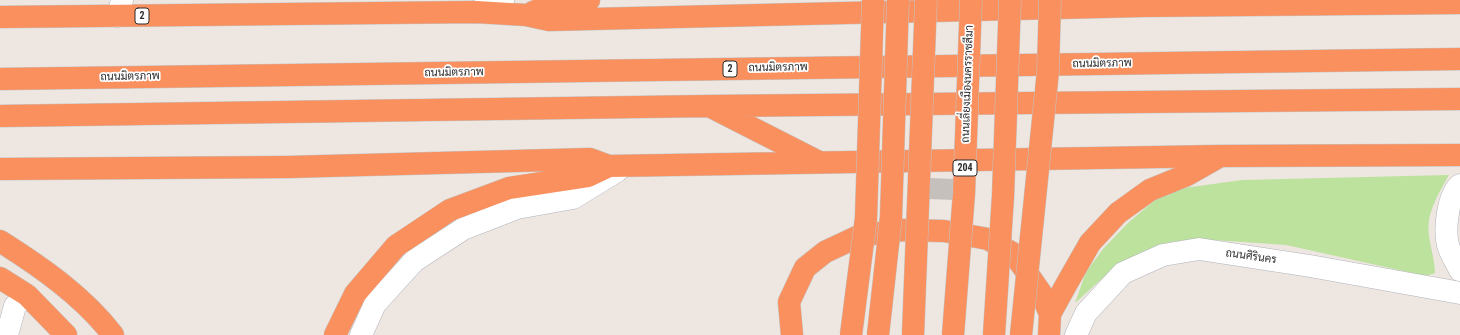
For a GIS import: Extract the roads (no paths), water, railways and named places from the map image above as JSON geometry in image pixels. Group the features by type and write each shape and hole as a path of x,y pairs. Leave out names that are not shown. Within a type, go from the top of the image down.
{"highway":[{"path":"526,15 549,6 589,0"},
{"path":"851,335 866,218 873,0"},
{"path":"878,335 891,217 898,0"},
{"path":"913,335 926,0"},
{"name":"ถนนเลี่ยงเมืองนครราชสีมา","path":"953,335 964,193 971,0"},
{"path":"994,335 1003,196 1010,0"},
{"path":"1021,335 1048,71 1050,0"},
{"path":"476,12 526,15 548,20 1142,3 1460,3"},
{"name":"2","path":"0,17 120,8 283,15 476,12"},
{"name":"ถนนมิตรภาพ","path":"0,79 1460,59"},
{"path":"0,116 708,106 1460,99"},
{"path":"708,106 822,164"},
{"path":"0,169 288,166 590,159 617,166 822,164 1220,156 1460,155"},
{"path":"1050,325 1090,243 1118,213 1150,190 1187,175 1220,156"},
{"path":"335,335 354,294 396,246 450,210 509,188 588,176 617,166"},
{"path":"792,335 789,302 805,268 825,252 859,236 901,230 944,231 988,239 1014,254 1041,293 1050,325"},
{"path":"0,241 48,272 103,322 113,335"},
{"path":"0,278 27,295 66,335"}],"street":[{"path":"476,12 503,0"},
{"path":"361,335 375,304 414,261 463,229 517,208 573,198 617,166"},
{"path":"1460,185 1456,189 1447,217 1448,245 1460,270"},
{"name":"ถนนศิรินคร","path":"1076,335 1086,313 1123,273 1163,255 1199,249 1310,266 1460,293"},
{"path":"7,335 15,306 27,295"}]}
